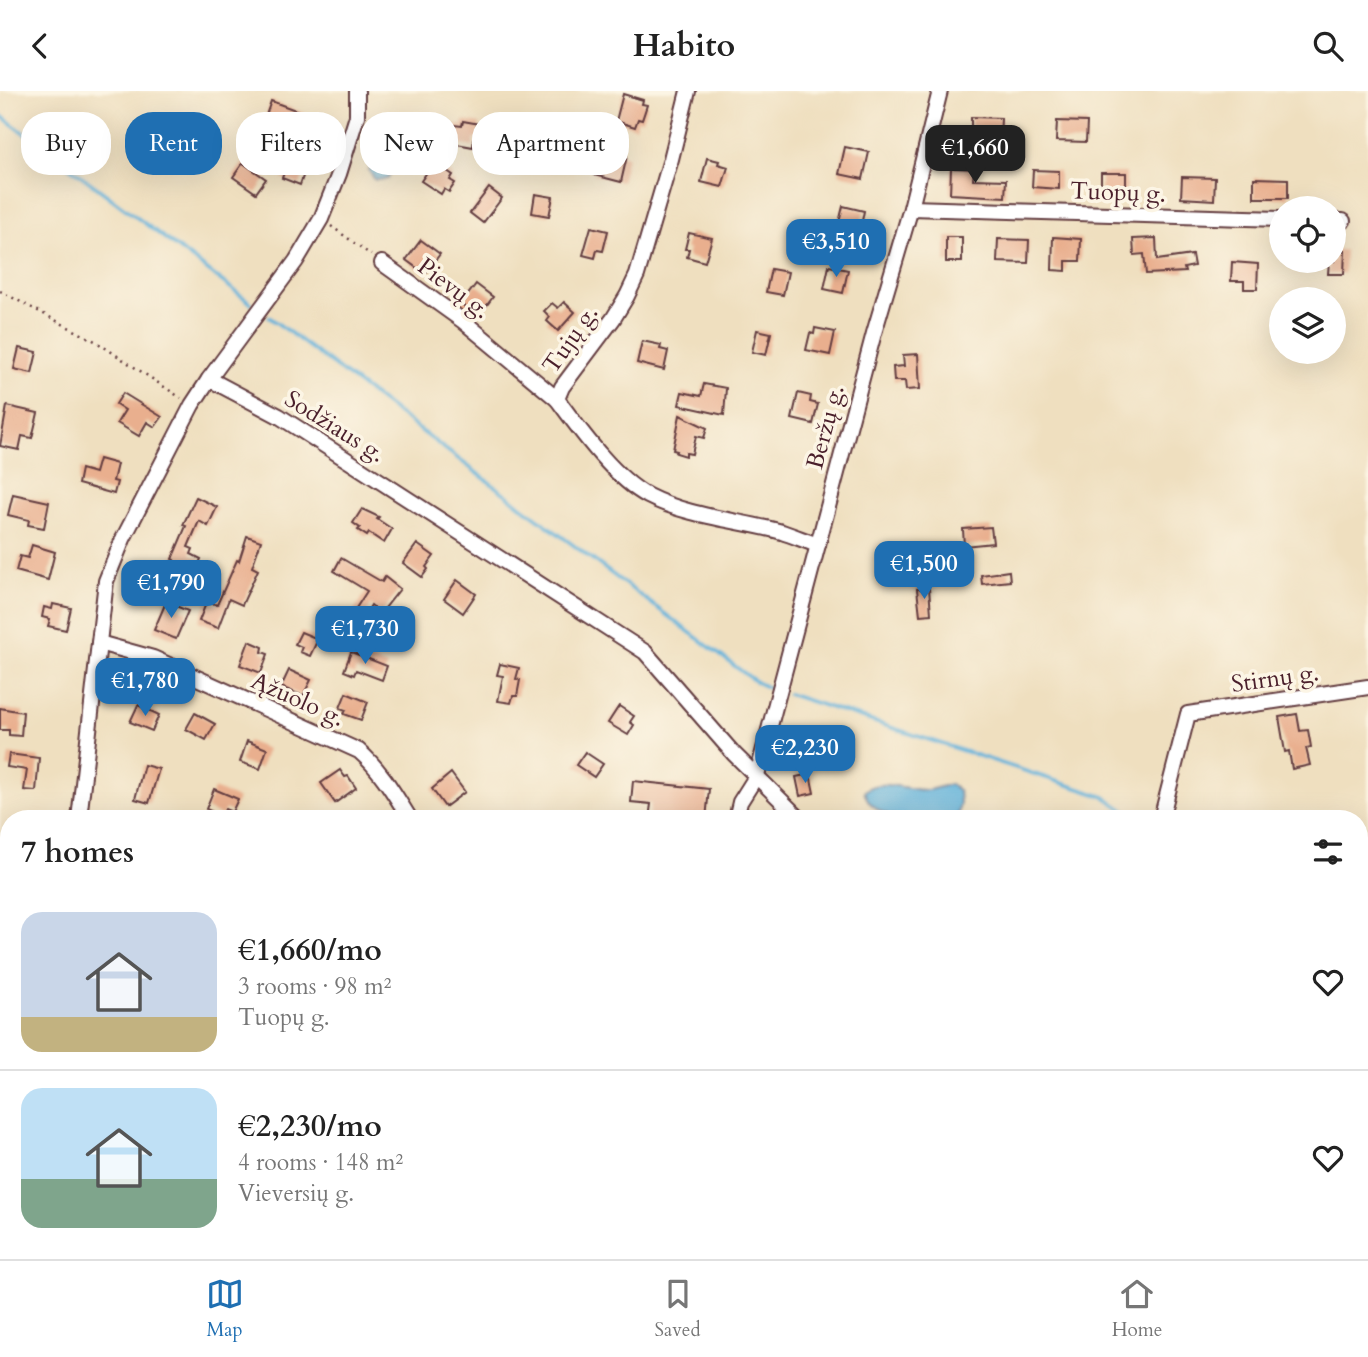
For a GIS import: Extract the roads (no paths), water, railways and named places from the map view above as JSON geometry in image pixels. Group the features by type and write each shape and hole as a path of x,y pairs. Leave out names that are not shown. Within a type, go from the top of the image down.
{"street":[{"path":"80,810 106,582 110,571 123,539 192,405 267,303 321,219 339,174 357,116 357,91"},
{"name":"Tujų g.","path":"688,91 655,216 636,275 613,319 562,387 557,399 586,437 627,481 647,496 684,509 785,533 818,545"},
{"name":"Beržų g.","path":"757,775 874,333 911,208 940,91"},
{"name":"Tuopų g.","path":"911,208 1269,219"},
{"name":"Pievų g.","path":"382,263 463,321 557,399"},
{"name":"Sodžiaus g.","path":"209,379 279,417 645,652 709,727 791,810"},
{"name":"Ąžuolo g.","path":"99,643 153,658 359,751 373,763 404,810"},
{"name":"Stirnų g.","path":"1163,810 1188,714 1368,687"},
{"path":"738,810 757,775"}],"water":[{"path":"372,175 390,175 388,179 375,180"},
{"path":"950,784 959,791 959,810 879,810 870,802 864,791 878,785 927,790"}],"waterway":[{"path":"0,115 251,303"},
{"path":"269,317 756,682 771,689"},
{"path":"788,694 1105,797 1124,810"}]}
